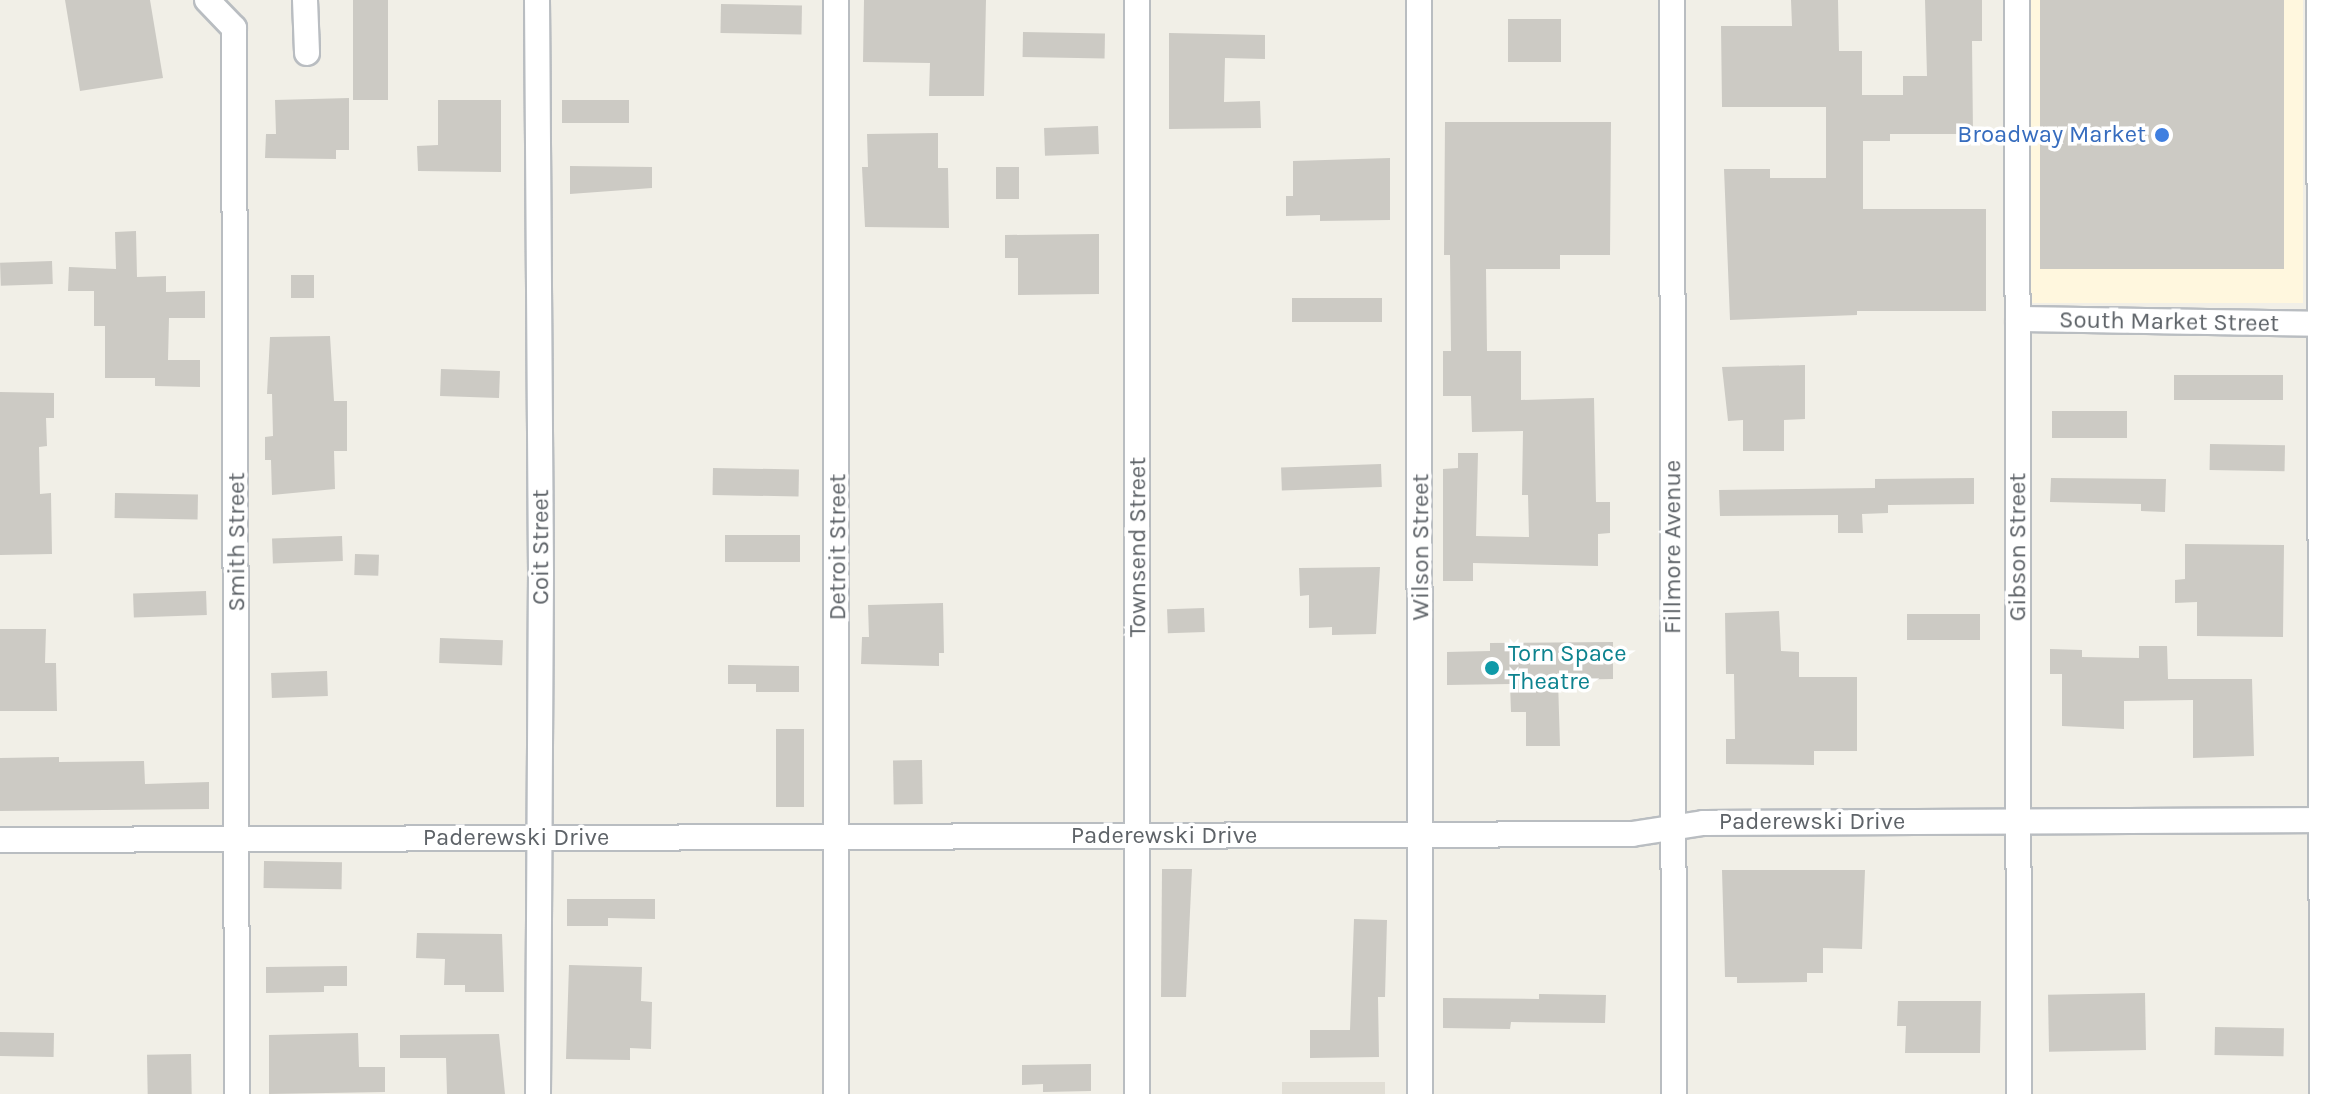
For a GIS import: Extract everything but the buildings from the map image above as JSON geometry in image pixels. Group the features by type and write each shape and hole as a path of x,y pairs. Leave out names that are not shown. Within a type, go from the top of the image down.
{"street":[{"name":"Smith Street","path":"207,0 234,28 239,839 237,1094"},
{"path":"305,0 307,53"},
{"name":"Coit Street","path":"537,0 541,838 538,1094"},
{"name":"Detroit Street","path":"836,0 836,1094"},
{"name":"Townsend Street","path":"1137,0 1137,1094"},
{"name":"Wilson Street","path":"1419,0 1420,1094"},
{"name":"Fillmore Avenue","path":"1672,0 1674,1094"},
{"name":"Gibson Street","path":"2017,0 2019,1094"},
{"path":"2319,0 2325,820 2322,1094"},
{"name":"South Market Street","path":"2018,319 2320,324"},
{"name":"Paderewski Drive","path":"0,840 1632,834 1674,827 2325,820"}],"shaded area":[{"name":"Broadway Market","path":"2030,0 2303,0 2303,303 2030,303"},
{"path":"1282,1082 1385,1082 1385,1094 1282,1094"}],"place":[{"name":"Broadway Market","path":"2162,135"},
{"name":"Torn Space Theatre","path":"1492,668"}]}
